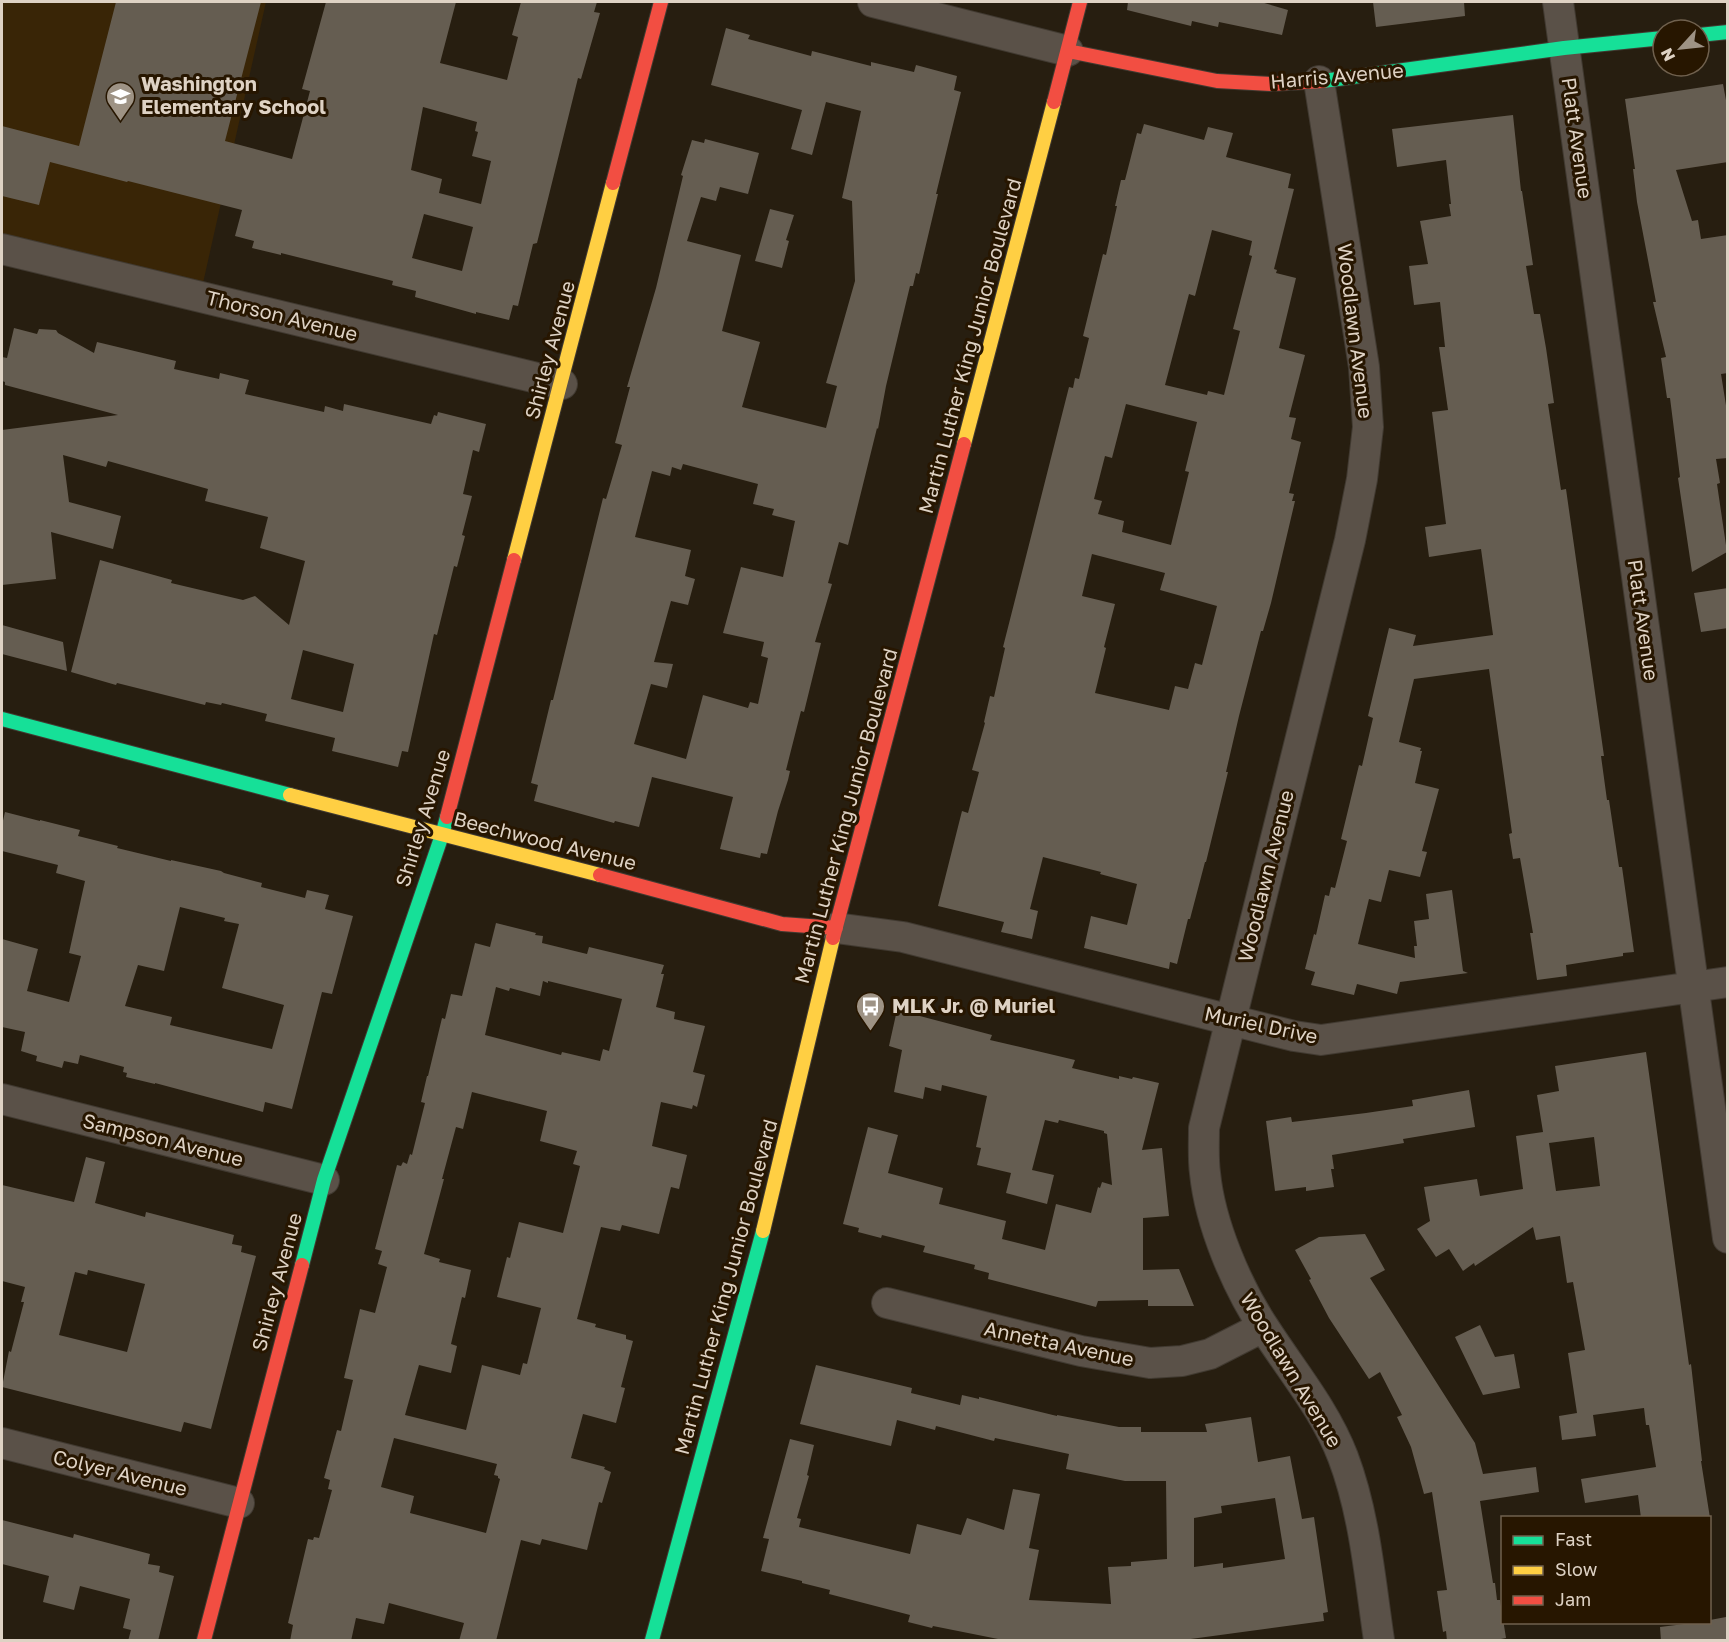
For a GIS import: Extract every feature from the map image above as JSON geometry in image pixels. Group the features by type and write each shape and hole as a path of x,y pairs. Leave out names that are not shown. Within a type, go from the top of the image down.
{"street":[{"name":"Shirley Avenue","path":"204,1641 324,1180 442,835 661,2"},
{"name":"Harris Avenue","path":"873,2 1068,51 1217,81 1271,84 1319,81 1564,48 1651,40"},
{"name":"Martin Luther King Junior Boulevard","path":"652,1641 754,1270 836,928 1080,2"},
{"name":"Platt Avenue","path":"1558,2 1728,1238"},
{"path":"1711,34 1728,32"},
{"name":"Woodlawn Avenue","path":"1319,81 1364,367 1368,427 1362,479 1350,540 1204,1128 1205,1174 1215,1221 1231,1267 1263,1327 1323,1415 1343,1457 1356,1500 1365,1543 1379,1641"},
{"name":"Thorson Avenue","path":"2,249 562,384"},
{"name":"Beechwood Avenue","path":"2,719 782,924 836,928"},
{"name":"Muriel Drive","path":"836,928 903,937 1294,1036 1321,1040 1728,982"},
{"name":"Sampson Avenue","path":"2,1099 324,1180"},
{"name":"Annetta Avenue","path":"887,1303 1081,1351 1150,1363 1182,1361 1210,1354 1263,1327"},
{"name":"Colyer Avenue","path":"2,1443 239,1503"}],"shaded area":[{"name":"Washington Elementary School","path":"2,2 266,2 201,292 2,243"}],"building":[{"path":"116,2 261,2 225,141 292,159 310,91 302,89 326,2 456,2 440,63 507,80 518,37 512,35 521,2 597,2 594,12 600,13 581,79 578,78 537,243 533,244 518,306 513,305 509,320 476,312 476,314 415,297 416,291 392,285 393,281 252,248 254,241 235,236 242,210 128,181 50,162 39,205 2,196 2,126 79,146","holes":["423,107 477,122 475,131 478,132 472,156 491,161 481,204 439,193 442,179 411,170","424,214 473,227 462,271 412,258"]},
{"path":"1128,2 1261,2 1288,10 1282,35 1219,22 1218,27 1192,21 1191,26 1127,10"},
{"path":"1373,2 1464,2 1465,16 1376,27"},
{"path":"726,28 750,35 748,39 811,56 812,51 871,66 871,62 914,72 916,65 957,76 954,90 961,92 919,274 916,273 913,286 910,286 878,429 848,545 839,542 828,583 832,584 815,642 821,643 804,712 801,711 786,770 790,771 788,780 767,854 761,853 760,858 720,849 733,797 652,777 639,827 615,821 614,823 534,801 538,785 531,783 603,498 606,499 622,445 615,443 630,387 627,387 656,288 683,176 681,175 692,140 704,143 705,139 759,153 748,194 720,187 716,201 701,197 687,241 741,255 722,331 760,342 742,407 826,428 837,386 826,383 855,281 852,201 842,198 861,111 826,102 812,155 791,149 802,110 711,85","holes":["683,464 758,484 753,504 774,509 772,515 795,521 783,577 741,567 723,633 764,642 761,656 768,658 758,704 750,702 748,708 703,695 686,759 634,744 651,684 667,688 673,664 654,662 671,601 688,605 695,579 685,576 691,550 635,537 652,471 670,476 672,467 681,470"]},
{"path":"1723,84 1728,111 1728,162 1676,170 1692,221 1698,220 1701,239 1728,235 1728,373 1721,374 1728,418 1728,458 1716,459 1720,483 1717,484 1727,552 1692,572 1678,478 1680,477 1670,398 1667,398 1661,358 1666,357 1653,302 1656,302 1637,202 1633,169 1635,169 1625,99"},
{"path":"1513,115 1521,191 1533,265 1526,266 1534,314 1540,314 1546,348 1554,403 1548,404 1561,490 1566,489 1604,756 1601,756 1607,800 1609,800 1619,867 1622,867 1634,952 1623,953 1623,956 1566,965 1567,976 1537,980 1530,933 1533,933 1520,858 1513,859 1509,834 1512,833 1489,669 1414,679 1399,742 1421,748 1415,783 1439,789 1422,851 1427,852 1420,877 1389,870 1381,902 1369,899 1358,944 1415,958 1414,946 1417,946 1414,921 1429,919 1426,894 1452,890 1463,971 1468,973 1400,982 1397,994 1357,984 1354,995 1311,985 1315,972 1305,969 1325,895 1329,896 1331,887 1335,888 1347,841 1341,839 1373,718 1368,716 1389,628 1416,635 1413,646 1493,635 1481,549 1429,557 1425,527 1446,524 1432,412 1448,410 1439,347 1445,347 1440,302 1414,305 1409,266 1428,264 1420,221 1451,216 1449,204 1451,204 1446,160 1397,167 1392,129"},
{"path":"1144,124 1204,140 1208,127 1233,133 1226,157 1291,174 1288,188 1294,189 1274,269 1277,270 1276,273 1296,278 1279,348 1305,355 1289,417 1296,418 1291,439 1301,442 1289,493 1294,494 1292,501 1295,501 1271,603 1263,631 1261,631 1239,716 1206,862 1177,964 1170,962 1169,969 1084,948 1091,916 1127,925 1137,884 1100,874 1101,872 1043,857 1030,909 1038,911 1032,939 1001,932 1004,922 938,906 962,811 968,813 979,772 972,770 990,696 994,697 1005,648 1003,647 1069,387 1073,388 1075,378 1079,379 1089,338 1083,336 1103,254 1106,255 1121,180 1125,180 1137,133 1141,134","holes":["1212,230 1252,241 1249,255 1252,256 1233,329 1240,331 1224,395 1208,391 1207,395 1165,385 1189,294 1195,296","1126,404 1197,422 1185,471 1189,472 1171,545 1122,532 1124,521 1098,514 1102,501 1094,499 1105,456 1112,458","1092,554 1165,573 1160,590 1217,606 1202,665 1195,663 1188,689 1175,686 1169,710 1095,693 1115,604 1082,596"]},
{"path":"770,209 794,215 786,240 789,241 782,268 755,261"},
{"path":"14,328 37,334 39,329 56,330 94,353 97,342 176,361 174,369 219,379 220,373 249,380 245,394 324,412 325,406 343,411 344,404 431,424 434,415 437,416 438,412 486,424 479,452 473,450 463,494 472,496 462,535 465,536 457,567 454,566 437,635 434,634 408,752 402,751 398,767 332,751 335,738 265,721 267,714 222,703 221,705 206,702 205,705 117,683 116,685 71,672 100,560 172,580 171,583 243,600 255,596 289,625 305,561 260,548 268,517 205,501 208,489 108,461 106,467 63,455 69,502 121,516 113,549 51,532 56,579 2,585 2,430 118,415 5,385 2,381 2,357 7,358","holes":["303,650 354,664 343,712 291,699"]},
{"path":"1728,588 1728,628 1701,632 1694,593"},
{"path":"2,625 63,642 67,671 2,654"},
{"path":"5,812 80,830 78,836 118,846 117,848 221,871 262,883 261,887 305,898 307,890 329,895 325,909 353,916 332,994 322,992 292,1109 265,1102 263,1112 126,1077 127,1073 123,1072 124,1067 80,1055 78,1064 64,1061 62,1068 36,1061 37,1056 21,1051 25,1032 2,1027 2,939 38,949 27,991 69,1002 81,956 69,953 85,881 56,873 58,865 2,851 2,825","holes":["180,907 225,918 224,921 239,924 222,988 284,1005 272,1049 170,1025 172,1017 125,1006 138,965 164,971"]},
{"path":"496,923 543,936 542,943 587,954 589,947 664,965 656,1007 675,1012 674,1019 705,1026 693,1072 705,1075 697,1107 693,1105 692,1109 661,1102 652,1146 687,1155 679,1189 671,1187 659,1234 622,1225 620,1231 601,1227 577,1319 596,1324 595,1327 626,1335 626,1339 633,1341 621,1387 625,1388 616,1423 583,1414 571,1458 605,1467 604,1469 611,1472 602,1503 599,1502 587,1550 542,1539 540,1545 521,1540 496,1641 459,1641 464,1623 389,1603 384,1624 356,1618 351,1641 290,1641 293,1625 288,1623 308,1539 319,1538 332,1490 328,1489 330,1480 324,1478 337,1430 341,1431 353,1380 344,1378 360,1309 375,1313 387,1267 378,1264 382,1251 375,1249 397,1165 401,1166 403,1162 407,1164 410,1154 412,1155 425,1103 421,1102 427,1076 442,1018 445,1019 451,994 462,996 475,943 490,947","holes":["543,981 622,999 609,1051 603,1049 600,1061 562,1052 561,1055 485,1035 496,987 509,991 510,988 540,996","472,1092 547,1111 540,1141 577,1151 573,1164 580,1166 563,1233 519,1222 497,1297 541,1308 527,1364 523,1363 520,1375 482,1365 466,1430 405,1415 419,1365 451,1373 457,1346 451,1344 471,1270 439,1262 440,1259 424,1254 456,1127 463,1129","394,1438 497,1464 494,1475 500,1479 486,1533 410,1513 414,1496 381,1487"]},
{"path":"897,1010 992,1035 990,1040 1075,1060 1072,1068 1119,1079 1119,1076 1132,1079 1133,1077 1159,1083 1142,1150 1162,1148 1169,1216 1143,1218 1143,1270 1179,1269 1194,1306 1148,1306 1148,1300 1098,1301 1096,1307 988,1279 989,1273 974,1269 975,1265 923,1252 925,1246 882,1235 881,1238 858,1232 859,1228 843,1224 868,1127 898,1135 888,1173 943,1188 939,1204 1006,1221 1002,1239 1045,1250 1056,1204 1091,1213 1098,1187 1100,1188 1102,1182 1112,1185 1107,1134 1104,1131 1059,1120 1058,1123 1045,1120 1032,1170 1054,1175 1047,1204 1006,1193 1011,1173 977,1165 981,1148 976,1147 987,1096 942,1085 941,1091 925,1087 923,1099 894,1092 902,1050 889,1046"},
{"path":"1646,1052 1689,1365 1691,1364 1701,1461 1710,1516 1641,1516 1638,1495 1585,1503 1581,1479 1656,1467 1644,1408 1593,1415 1596,1436 1562,1440 1559,1416 1577,1413 1568,1353 1585,1350 1573,1282 1567,1283 1560,1236 1536,1240 1533,1227 1475,1266 1474,1263 1463,1271 1449,1249 1436,1257 1417,1229 1430,1221 1424,1187 1477,1179 1480,1196 1523,1189 1516,1136 1543,1132 1537,1095 1559,1091 1555,1066","holes":["1594,1137 1600,1186 1556,1191 1549,1143"]},
{"path":"1469,1090 1475,1127 1403,1139 1404,1143 1332,1155 1334,1169 1331,1169 1334,1187 1306,1191 1306,1187 1275,1191 1266,1121 1291,1117 1292,1122 1413,1106 1412,1100"},
{"path":"86,1157 105,1162 95,1203 145,1217 146,1212 234,1235 232,1244 242,1246 241,1252 256,1256 211,1429 184,1422 181,1432 2,1387 9,1351 11,1352 24,1302 21,1302 25,1287 2,1281 2,1185 74,1202","holes":["88,1270 145,1284 127,1352 59,1335 75,1272 87,1275"]},
{"path":"1365,1234 1385,1270 1370,1278 1475,1443 1483,1474 1536,1467 1539,1492 1480,1501 1493,1583 1495,1583 1497,1600 1500,1600 1501,1624 1504,1624 1506,1638 1491,1641 1447,1641 1446,1631 1443,1632 1437,1591 1447,1590 1432,1492 1424,1494 1411,1447 1397,1417 1402,1415 1380,1372 1369,1379 1329,1318 1295,1250 1319,1237"},
{"path":"1480,1325 1495,1357 1514,1354 1520,1388 1483,1395 1455,1337"},
{"path":"816,1365 912,1388 911,1393 960,1405 962,1395 979,1399 979,1397 1057,1416 1119,1427 1141,1427 1141,1432 1207,1432 1205,1424 1251,1417 1258,1462 1290,1456 1302,1519 1314,1517 1328,1612 1323,1613 1324,1621 1176,1641 1008,1641 908,1622 910,1615 829,1594 830,1590 761,1571 769,1539 763,1538 790,1439 814,1445 807,1475 809,1476 797,1518 801,1519 799,1527 910,1554 917,1524 961,1535 967,1518 1004,1530 1013,1489 1040,1494 1029,1548 1039,1550 1029,1600 1111,1604 1108,1567 1131,1566 1131,1562 1167,1559 1166,1481 1125,1481 1066,1469 1069,1454 995,1438 994,1441 936,1426 935,1430 897,1420 891,1446 800,1424","holes":["1275,1498 1285,1559 1223,1568 1223,1563 1194,1567 1194,1518 1222,1513 1221,1506"]},
{"path":"2,1520 73,1538 74,1534 150,1554 148,1564 160,1566 159,1572 174,1576 158,1641 128,1641 131,1630 123,1628 130,1599 80,1586 74,1610 43,1602 49,1576 2,1564"},
{"path":"1726,1617 1728,1641 1661,1641 1660,1627 1711,1624 1711,1620"}],"traffic: fast":[{"path":"1711,34 1728,32"},
{"path":"1323,81 1564,48 1651,39"},
{"path":"2,719 290,795"},
{"path":"302,1265 324,1180 447,817"},
{"path":"652,1640 763,1231"}],"traffic: slow":[{"path":"964,444 1054,102"},
{"path":"514,560 613,183"},
{"path":"290,795 600,875"},
{"path":"763,1231 833,938"}],"traffic: jam":[{"path":"613,183 661,2"},
{"path":"1054,102 1080,2"},
{"path":"1068,51 1217,81 1271,84 1323,81"},
{"path":"833,938 964,444"},
{"path":"447,817 514,560"},
{"path":"600,875 782,924 836,928"},
{"path":"204,1640 302,1265"}],"place":[{"name":"Washington Elementary School","path":"120,122"},
{"name":"MLK Jr. @ Muriel","path":"871,1032"}]}
